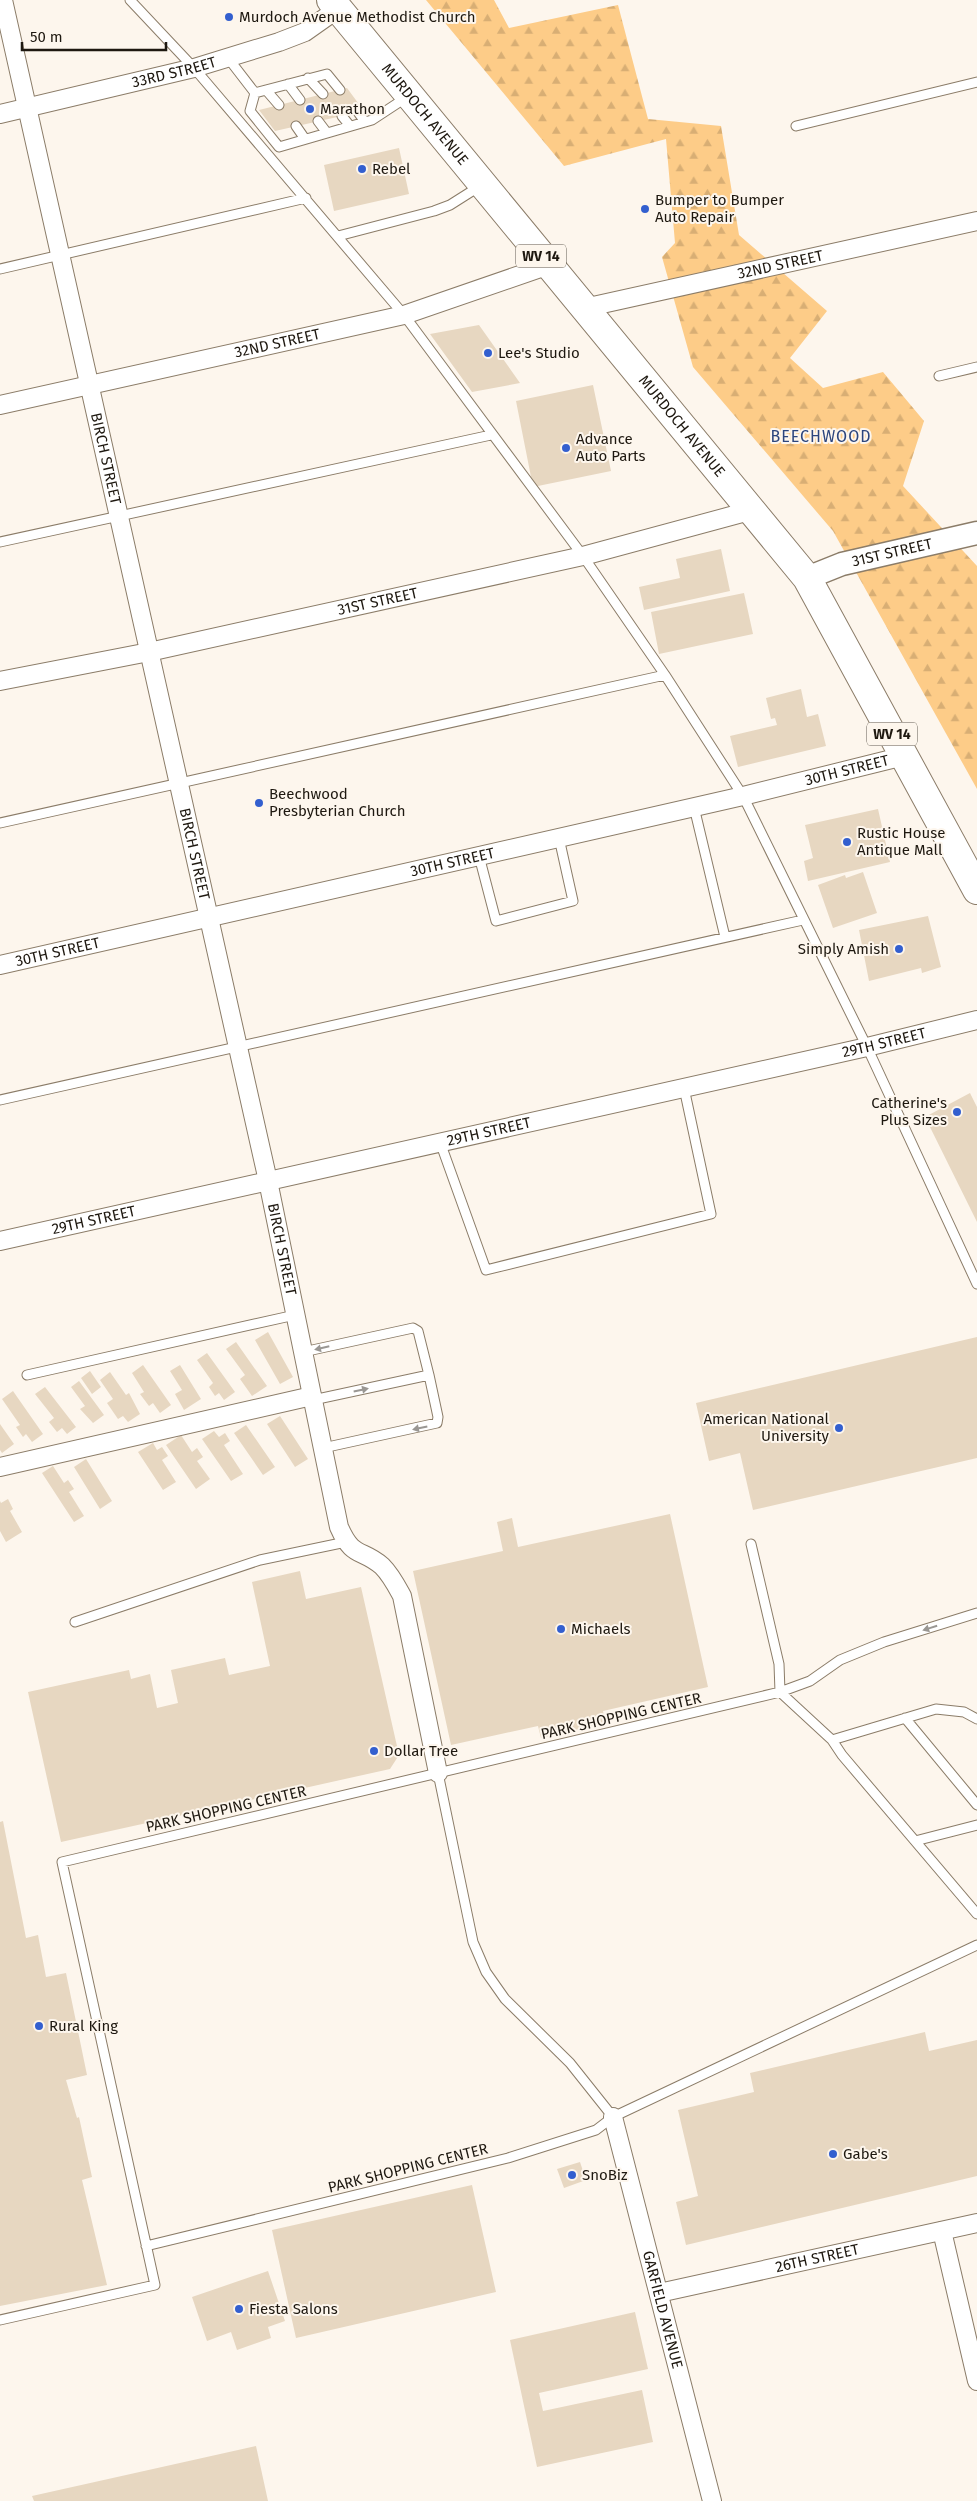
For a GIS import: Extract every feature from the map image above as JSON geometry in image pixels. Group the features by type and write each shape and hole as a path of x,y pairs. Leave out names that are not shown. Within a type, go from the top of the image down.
{"main road":[{"name":"MURDOCH AVENUE","path":"335,4 807,578 977,890"}],"street":[{"name":"BIRCH STREET","path":"2,0 268,1181 340,1527 346,1542"},
{"name":"33RD STREET","path":"0,114 194,68 228,58 300,34 335,4"},
{"name":"32ND STREET","path":"584,308 977,221"},
{"name":"32ND STREET","path":"0,405 404,315 549,265"},
{"name":"31ST STREET","path":"0,681 149,652 583,556 753,510"},
{"name":"31ST STREET","path":"807,578 842,564 977,533"},
{"name":"30TH STREET","path":"0,965 743,796 904,756"},
{"name":"29TH STREET","path":"0,1241 868,1047 977,1020"},
{"path":"0,1467 313,1398"},
{"path":"346,1542 358,1554 380,1565 393,1578 402,1596 438,1773"},
{"name":"GARFIELD AVENUE","path":"613,2117 712,2501"},
{"name":"26TH STREET","path":"659,2293 977,2223"},
{"path":"942,2231 976,2373"}],"lane":[{"path":"130,0 194,68 404,315 491,435 583,556 665,675 743,796 803,920 868,1047 977,1284"},
{"path":"228,58 255,93"},
{"path":"255,93 327,74 340,90"},
{"path":"308,78 323,94"},
{"path":"796,126 977,82"},
{"path":"288,84 300,100"},
{"path":"266,90 279,105"},
{"path":"255,93 250,111 279,147 365,122 410,95"},
{"path":"358,112 365,122"},
{"path":"342,116 350,126"},
{"path":"318,121 327,133"},
{"path":"296,126 305,139"},
{"path":"338,236 434,211 450,205 483,184"},
{"path":"0,269 306,198"},
{"path":"939,376 977,367"},
{"path":"0,542 491,435"},
{"path":"0,823 179,785 665,675"},
{"path":"694,807 725,937"},
{"path":"479,856 496,921 573,901 558,838"},
{"path":"0,1100 803,920"},
{"path":"440,1142 486,1270 711,1214 684,1088"},
{"path":"27,1375 295,1315"},
{"path":"303,1352 413,1328 418,1331 438,1417 437,1423 323,1448"},
{"path":"313,1398 429,1375"},
{"path":"74,1622 260,1560 346,1542"},
{"path":"751,1544 779,1664 780,1692 832,1740 842,1755 977,1914"},
{"name":"PARK SHOPPING CENTER","path":"0,2320 154,2285 62,1862 780,1692 810,1681 840,1660 884,1642 977,1614"},
{"path":"832,1740 936,1710 964,1712 977,1719"},
{"path":"905,1718 977,1805"},
{"path":"438,1773 473,1942 486,1972 505,1999 570,2063 613,2117"},
{"path":"915,1841 977,1825"},
{"name":"PARK SHOPPING CENTER","path":"146,2246 508,2158 596,2130 613,2117 977,1945"}],"green space":[{"path":"426,0 494,0 509,28 618,5 648,119 721,126 739,235 827,311 790,358 823,388 883,372 924,421 903,486 977,566 977,789 833,531 693,367 662,257 675,243 666,139 564,166"}],"building":[{"path":"347,88 364,111 275,131 259,110"},
{"path":"399,148 409,194 334,211 324,165"},
{"path":"479,325 520,383 472,392 430,334"},
{"name":"Advance Auto Parts","path":"593,385 611,471 533,487 516,401"},
{"path":"721,549 730,591 644,610 639,587 680,578 676,559"},
{"path":"744,593 753,634 659,654 651,612"},
{"path":"801,689 807,717 818,714 826,746 738,767 730,736 777,725 775,718 771,719 766,698"},
{"name":"Rustic House Antique Mall","path":"878,809 890,862 808,881 804,861 813,858 805,825"},
{"path":"863,872 877,913 833,928 818,885 845,875 846,878"},
{"name":"Simply Amish","path":"928,916 941,967 922,973 921,968 869,981 859,930"},
{"path":"970,1093 977,1107 977,1222 925,1117"},
{"path":"268,1332 293,1377 280,1384 255,1340"},
{"name":"American National University","path":"977,1337 977,1458 753,1510 740,1453 709,1461 696,1403"},
{"path":"236,1342 267,1386 252,1396 240,1379 245,1375 226,1349"},
{"path":"207,1353 235,1392 224,1400 219,1393 215,1396 209,1387 213,1383 197,1360"},
{"path":"143,1365 171,1405 160,1413 153,1403 149,1406 140,1394 144,1392 132,1373"},
{"path":"180,1365 201,1399 184,1410 175,1394 182,1390 170,1371"},
{"path":"90,1371 101,1387 92,1394 81,1378"},
{"path":"110,1372 126,1395 129,1393 140,1414 128,1422 123,1416 118,1419 107,1403 113,1399 100,1380"},
{"path":"79,1381 104,1415 93,1423 80,1409 85,1406 71,1387"},
{"path":"45,1387 76,1427 67,1434 62,1428 57,1432 49,1422 54,1418 35,1394"},
{"path":"13,1391 43,1434 32,1442 26,1434 23,1437 16,1427 20,1425 2,1399"},
{"path":"280,1416 308,1459 295,1467 267,1424"},
{"path":"0,1424 14,1444 2,1453 0,1450"},
{"path":"246,1425 275,1467 263,1475 234,1433"},
{"path":"214,1431 219,1437 225,1433 230,1441 224,1445 243,1474 231,1481 202,1439"},
{"path":"181,1435 192,1452 197,1448 203,1457 197,1461 210,1479 196,1489 166,1445"},
{"path":"153,1443 157,1450 162,1447 168,1456 162,1460 176,1482 163,1490 138,1452"},
{"path":"86,1459 112,1501 100,1509 74,1467"},
{"path":"53,1466 64,1483 68,1480 74,1489 69,1492 84,1516 74,1522 42,1473"},
{"path":"8,1499 13,1509 10,1511 22,1532 6,1542 0,1531 0,1501 1,1503"},
{"name":"Michaels","path":"670,1514 708,1687 603,1711 606,1723 541,1738 538,1726 451,1745 413,1571 503,1551 497,1522 512,1518 518,1547"},
{"path":"300,1571 306,1599 361,1587 399,1755 390,1769 61,1842 28,1692 129,1670 131,1679 150,1674 157,1708 178,1703 171,1670 225,1658 229,1675 270,1666 252,1582"},
{"name":"Rural King","path":"3,1821 26,1938 38,1935 46,1977 66,1973 87,2075 66,2080 77,2118 79,2117 92,2177 82,2180 107,2285 0,2306 0,1822"},
{"name":"Gabe's","path":"925,2032 929,2051 977,2040 977,2176 686,2245 676,2202 698,2196 678,2110 754,2092 750,2073"},
{"name":"SnoBiz","path":"580,2162 586,2180 564,2188 557,2169"},
{"path":"472,2185 496,2292 296,2338 272,2230"},
{"name":"Fiesta Salons","path":"268,2271 285,2321 268,2327 271,2338 237,2350 231,2332 207,2341 192,2297"},
{"path":"635,2312 648,2369 539,2393 543,2411 642,2390 653,2442 537,2467 510,2340"},
{"path":"256,2446 268,2501 34,2501 32,2496"}],"place":[{"name":"Murdoch Avenue Methodist Church","path":"229,17"},
{"name":"Marathon","path":"310,109"},
{"name":"Rebel","path":"362,169"},
{"name":"Bumper to Bumper Auto Repair","path":"645,209"},
{"name":"Lee's Studio","path":"488,353"},
{"name":"Advance Auto Parts","path":"566,448"},
{"name":"Beechwood Presbyterian Church","path":"259,803"},
{"name":"Rustic House Antique Mall","path":"847,842"},
{"name":"Simply Amish","path":"899,949"},
{"name":"Catherine's Plus Sizes","path":"957,1112"},
{"name":"American National University","path":"839,1428"},
{"name":"Michaels","path":"561,1629"},
{"name":"Dollar Tree","path":"374,1751"},
{"name":"Rural King","path":"39,2026"},
{"name":"Gabe's","path":"833,2154"},
{"name":"SnoBiz","path":"572,2175"},
{"name":"Fiesta Salons","path":"239,2309"}],"district":[{"name":"BEECHWOOD","path":"821,436"}]}
